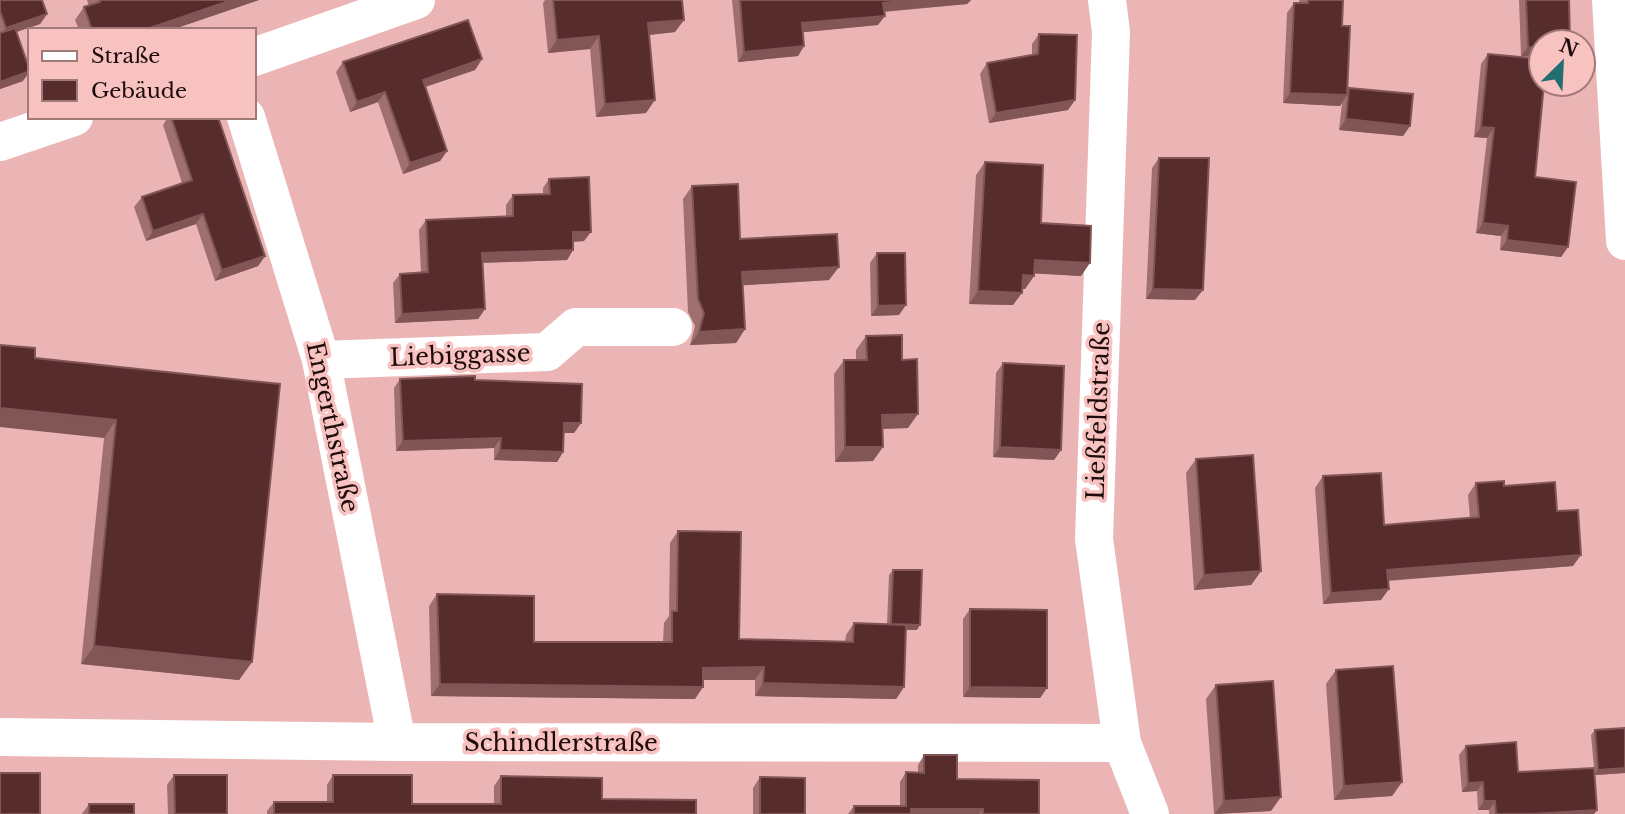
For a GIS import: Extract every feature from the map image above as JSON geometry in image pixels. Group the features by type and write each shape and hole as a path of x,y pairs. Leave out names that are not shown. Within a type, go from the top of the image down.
{"street":[{"path":"256,56 416,0"},
{"name":"Ließfeldstraße","path":"1107,0 1111,32 1094,539 1122,743 1150,814"},
{"path":"1611,0 1625,241"},
{"path":"0,142 68,119"},
{"name":"Engerthstraße","path":"247,119 321,359 397,742"},
{"name":"Liebiggasse","path":"321,359 547,352 576,327 673,327"},
{"name":"Schindlerstraße","path":"0,737 397,742 1122,743"}],"building":[{"path":"0,0 42,0 47,14 6,28 0,11"},
{"path":"232,0 150,28 91,28 84,7 100,2"},
{"path":"553,0 682,0 684,20 648,23 655,100 605,104 599,36 557,40"},
{"path":"740,0 914,0 883,3 885,16 802,23 804,46 744,52"},
{"path":"1308,0 1343,0 1342,26 1350,26 1347,95 1290,93 1294,3 1308,3"},
{"path":"1526,0 1569,0 1570,28 1527,28"},
{"path":"468,20 482,59 423,80 447,151 410,163 385,92 357,102 343,62"},
{"path":"15,28 28,72 0,82 0,33"},
{"path":"1039,34 1077,35 1075,100 996,113 987,63 1038,54"},
{"path":"1488,54 1527,58 1527,98 1543,98 1535,177 1576,182 1568,247 1507,240 1508,226 1483,223 1494,128 1481,127"},
{"path":"1349,88 1413,94 1410,126 1346,119"},
{"path":"172,119 219,119 265,256 222,270 203,214 153,231 142,197 192,180"},
{"path":"1159,158 1209,158 1203,290 1153,289"},
{"path":"985,162 1043,165 1041,223 1091,226 1090,263 1035,260 1034,276 1023,275 1022,293 978,291"},
{"path":"589,177 591,232 573,232 573,250 482,253 485,309 402,314 400,274 428,272 426,220 513,216 513,195 550,194 549,179"},
{"path":"738,184 740,239 837,234 839,267 742,272 745,329 699,332 704,313 698,299 692,186"},
{"path":"877,253 905,253 906,305 878,306"},
{"path":"902,335 902,360 917,359 918,414 882,415 883,447 845,447 844,360 867,360 866,336"},
{"path":"0,345 35,348 35,358 280,384 252,662 94,646 116,420 0,408"},
{"path":"1003,363 1064,366 1061,450 1000,447"},
{"path":"475,376 475,380 582,384 581,423 564,423 563,452 500,450 501,438 403,441 400,379"},
{"path":"1253,455 1261,571 1204,575 1196,459"},
{"path":"1381,473 1384,525 1479,517 1476,483 1504,481 1504,486 1555,482 1557,511 1578,510 1581,555 1387,570 1389,589 1331,593 1323,476"},
{"path":"678,531 741,532 739,639 853,642 854,623 906,625 904,687 763,683 764,667 703,668 703,687 440,684 437,594 534,596 534,642 672,642 672,611 677,611"},
{"path":"893,570 922,570 920,625 891,624"},
{"path":"970,609 1047,610 1047,688 970,687"},
{"path":"1393,666 1402,782 1344,786 1336,670"},
{"path":"1273,681 1281,797 1224,801 1216,685"},
{"path":"1625,728 1625,768 1598,770 1595,730"},
{"path":"1516,742 1518,772 1594,768 1597,810 1496,814 1495,801 1484,801 1483,782 1468,783 1466,746"},
{"path":"924,755 957,755 957,779 1039,780 1039,814 983,814 983,809 911,809 911,814 854,814 854,806 906,806 906,772 924,773"},
{"path":"0,773 40,773 40,814 0,814"},
{"path":"174,775 227,775 227,814 175,814"},
{"path":"333,775 412,775 412,804 501,804 501,776 602,778 602,799 696,800 696,814 274,814 274,802 333,802"},
{"path":"760,777 805,778 805,814 760,814"},
{"path":"89,804 134,804 134,814 89,814"}]}
